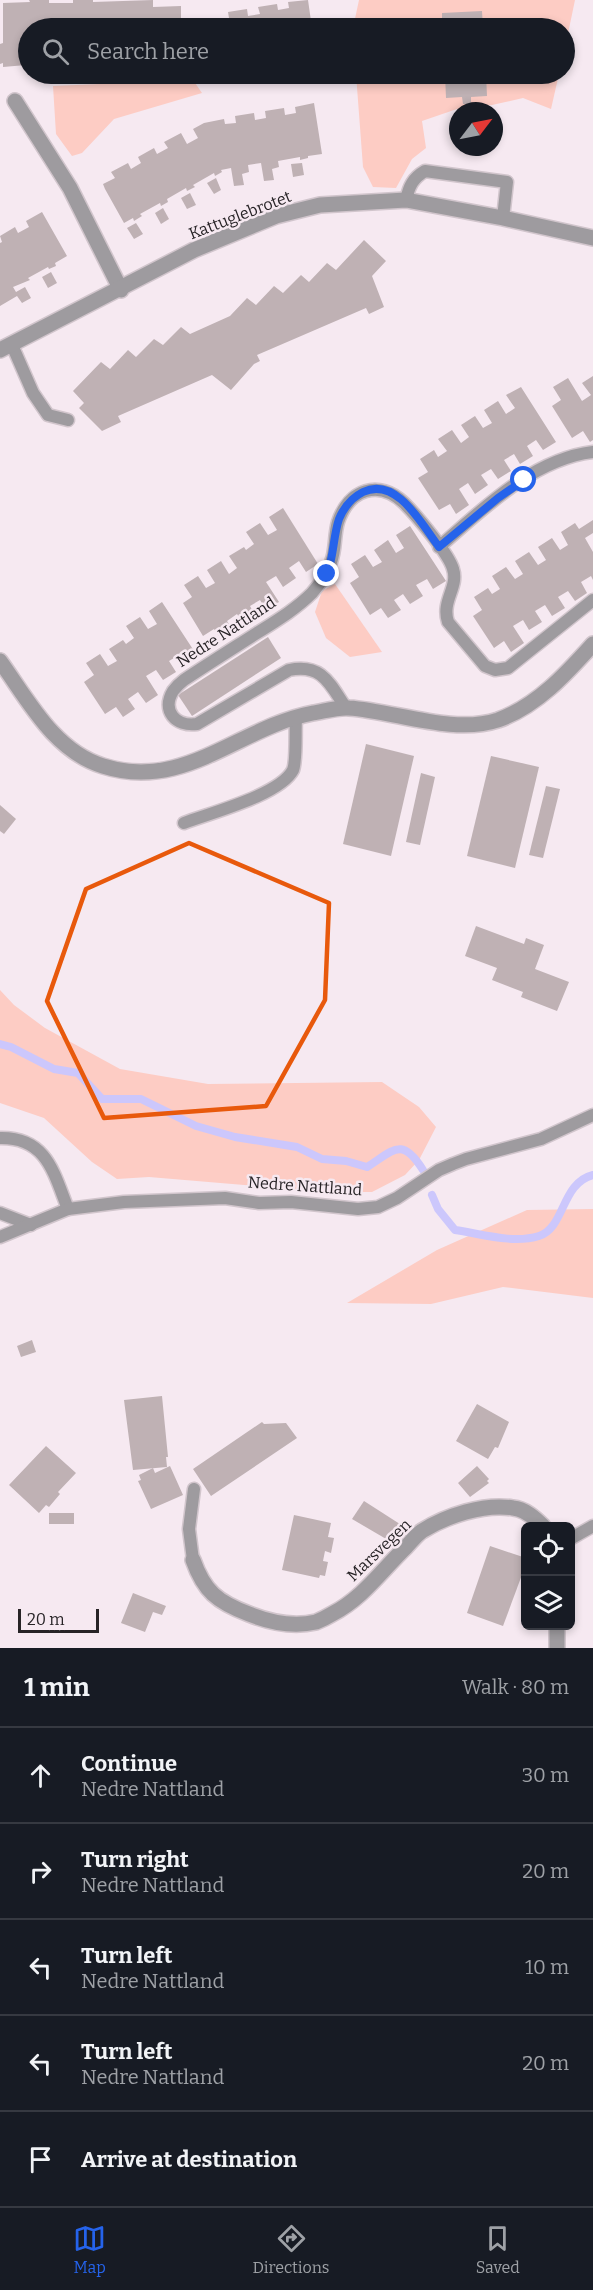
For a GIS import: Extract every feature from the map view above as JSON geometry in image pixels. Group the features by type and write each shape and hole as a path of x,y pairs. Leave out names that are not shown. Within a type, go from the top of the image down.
{"street":[{"path":"15,101 70,188 121,290"},
{"name":"Kattuglebrotet","path":"6,347 121,290 194,250 276,216 320,205 406,200 593,238"},
{"path":"0,661 63,744 82,758 125,772 152,772 178,768 205,758 275,724 346,708 453,724 478,724 497,720 537,699 593,644"},
{"name":"Marsvegen","path":"193,1560 200,1580 215,1597 237,1610 265,1620 293,1623 317,1622 363,1593 421,1532 455,1516 490,1507 515,1508 534,1517 538,1522"},
{"path":"557,1630 557,1648"}],"lane":[{"path":"406,200 415,177 425,171 507,182 503,218"},
{"path":"6,347 48,415 68,420"},
{"path":"439,547 498,498 524,480 559,461 593,452"},
{"name":"Nedre Nattland","path":"346,708 328,680 315,669 302,667 290,670 197,724 185,726 177,722 170,711 170,701 173,691 184,680 291,611 313,592 327,574 333,559 338,522 346,506 356,495 368,490 383,489 396,495 439,547 453,568 455,580 446,605 445,613 448,622 485,666 495,670 507,668 593,600"},
{"path":"184,823 272,790 285,779 293,769 296,718"},
{"name":"Nedre Nattland","path":"0,1237 68,1209 124,1202 225,1198 259,1203 291,1202 358,1209 378,1207 397,1198 446,1167 466,1159 541,1138 593,1115"},
{"path":"0,1138 13,1138 35,1148 49,1162 68,1209"},
{"path":"0,1213 31,1225"},
{"path":"193,1560 189,1529 194,1490"},
{"path":"575,1536 593,1526"}],"highlighted area":[{"path":"189,843 329,903 325,1000 266,1106 104,1118 47,1001 86,889"}],"shaded area":[{"path":"359,0 575,0 571,18 355,18"},
{"path":"196,84 202,93 114,119 82,153 72,156 56,134 53,86"},
{"path":"357,84 557,84 551,109 523,98 503,103 449,102 449,112 422,121 426,148 412,159 396,188 373,187 363,167"},
{"path":"335,584 382,652 350,657 326,638 315,612 322,591"},
{"path":"0,990 14,1005 45,1028 120,1069 208,1084 382,1082 419,1107 436,1127 419,1160 405,1175 372,1192 326,1192 149,1177 117,1179 92,1162 44,1118 0,1103"},
{"path":"593,1209 593,1298 503,1287 431,1304 347,1303 437,1250 527,1210"}],"building":[{"path":"29,0 73,3 73,0 93,0 93,2 153,0 153,7 181,6 181,18 18,18 18,66 3,67 3,63 0,64 0,44 3,43 3,3 30,2"},
{"path":"308,0 311,18 229,18 228,12 247,9 248,16 260,14 258,7 277,4 278,10 289,8 288,2"},
{"path":"482,11 482,18 442,18 442,13"},
{"path":"445,84 486,84 487,96 471,97 471,102 463,102 462,97 446,98"},
{"path":"314,103 322,154 300,160 300,157 278,161 279,167 272,169 274,180 264,181 261,163 248,165 249,172 242,174 244,185 234,186 231,168 221,170 222,172 215,176 214,173 193,185 195,187 187,191 186,188 167,199 168,202 161,206 160,203 140,214 142,216 134,221 133,218 124,223 103,184 115,178 111,172 128,163 131,169 141,163 138,157 154,148 157,154 168,148 164,142 181,133 187,144 198,138 193,129 204,123 224,119 225,124 236,123 235,116 254,113 255,120 266,118 265,111 284,108 285,115 296,113 295,107"},
{"path":"302,163 304,175 293,177 291,164"},
{"path":"216,178 221,190 214,194 207,183"},
{"path":"190,193 196,205 187,209 181,198"},
{"path":"163,208 169,219 161,224 155,213"},
{"path":"42,212 67,256 55,263 56,266 49,269 48,267 28,278 30,280 13,287 16,292 25,287 31,298 22,303 17,296 0,306 0,243 2,242 0,236 15,227 18,233 29,227 26,221"},
{"path":"136,223 143,234 134,239 127,228"},
{"path":"364,240 386,261 372,276 384,307 369,314 366,308 257,355 260,361 254,364 231,390 212,375 118,416 121,422 102,431 79,408 84,403 73,391 101,362 110,369 128,350 136,357 154,339 163,345 181,327 190,334 230,316 247,298 256,305 274,286 283,293 301,275 309,282 327,263 336,270"},
{"path":"51,272 57,283 48,288 42,277"},
{"path":"593,376 593,440 590,442 583,431 572,438 552,406 561,400 553,387 568,378 582,401 591,395 582,383"},
{"path":"521,387 556,442 543,450 536,440 527,446 533,456 520,464 514,454 504,460 511,471 498,479 491,469 481,475 488,485 475,494 468,483 459,489 469,505 456,514 450,504 439,510 418,478 428,472 420,459 434,450 438,457 447,451 438,439 452,430 461,443 469,437 461,425 475,416 483,428 492,423 484,410 498,401 506,414 515,408 506,395"},
{"path":"283,508 318,564 306,572 299,561 289,568 296,578 283,587 276,576 266,582 279,602 266,610 260,600 250,606 256,617 244,625 237,614 227,621 233,631 221,639 214,629 203,636 183,603 192,597 184,585 198,576 206,588 215,583 207,570 221,561 229,574 237,568 229,556 244,547 246,550 254,544 246,532 260,523 268,535 277,530 269,517"},
{"path":"593,520 593,533 585,538 593,552 593,580 591,576 581,582 587,593 575,601 568,591 558,597 565,608 552,616 545,605 535,611 542,622 529,630 523,620 513,626 524,643 511,652 504,641 494,648 473,616 482,610 474,597 488,588 492,594 500,589 492,576 506,567 515,579 523,574 515,561 529,552 538,565 546,560 538,547 552,538 560,550 568,545 561,532 575,523 579,529"},
{"path":"410,526 446,581 433,589 427,579 416,585 423,596 410,604 403,594 394,600 401,610 388,618 381,608 370,615 350,583 359,577 351,564 365,555 373,567 382,562 374,550 388,540 396,553 404,548 396,535"},
{"path":"162,602 198,657 186,665 179,655 169,661 176,672 163,680 156,670 146,676 158,695 146,703 138,692 128,699 135,709 123,717 116,707 105,714 84,682 94,675 86,663 100,654 108,666 117,661 109,649 123,640 126,644 134,638 126,626 140,617 148,629 157,624 149,611"},
{"path":"268,637 281,658 192,716 178,695"},
{"path":"366,744 414,756 391,856 343,844"},
{"path":"491,756 539,767 515,868 467,856"},
{"path":"421,773 435,777 420,845 406,842"},
{"path":"546,786 560,789 543,858 529,855"},
{"path":"0,805 16,819 4,834 0,831"},
{"path":"476,926 524,944 526,938 544,945 535,969 569,982 557,1011 521,997 523,992 492,980 497,968 465,956"},
{"path":"32,1340 36,1352 21,1357 17,1346"},
{"path":"162,1396 167,1467 133,1470 124,1400"},
{"path":"477,1404 509,1422 498,1448 495,1447 488,1459 456,1441"},
{"path":"262,1422 264,1424 286,1423 297,1438 211,1496 193,1469"},
{"path":"46,1446 76,1473 58,1492 60,1494 49,1507 46,1505 39,1513 9,1485"},
{"path":"170,1466 183,1495 151,1509 138,1481 141,1480 139,1475 153,1468 155,1473"},
{"path":"477,1466 489,1479 487,1481 489,1483 470,1497 458,1483"},
{"path":"364,1501 403,1526 393,1543 352,1519"},
{"path":"49,1513 74,1513 74,1524 49,1524"},
{"path":"294,1515 331,1523 328,1537 334,1538 331,1553 325,1551 323,1561 328,1562 325,1576 320,1575 319,1578 282,1570"},
{"path":"490,1546 521,1556 521,1577 503,1626 467,1613"},
{"path":"133,1593 166,1606 162,1615 153,1612 145,1632 121,1623"}],"waterway":[{"path":"0,1044 11,1047 54,1069 78,1073 102,1099 141,1099 196,1126 235,1137 297,1147 322,1159 346,1161 367,1167 397,1149 403,1150 416,1159 423,1170"},
{"path":"432,1195 438,1209 455,1230 497,1238 529,1238 547,1231 554,1224 575,1187 593,1175"}],"route":[{"path":"327,574 333,559 338,522 346,506 356,495 368,490 383,489 396,495 439,547 498,498 524,480"}]}
